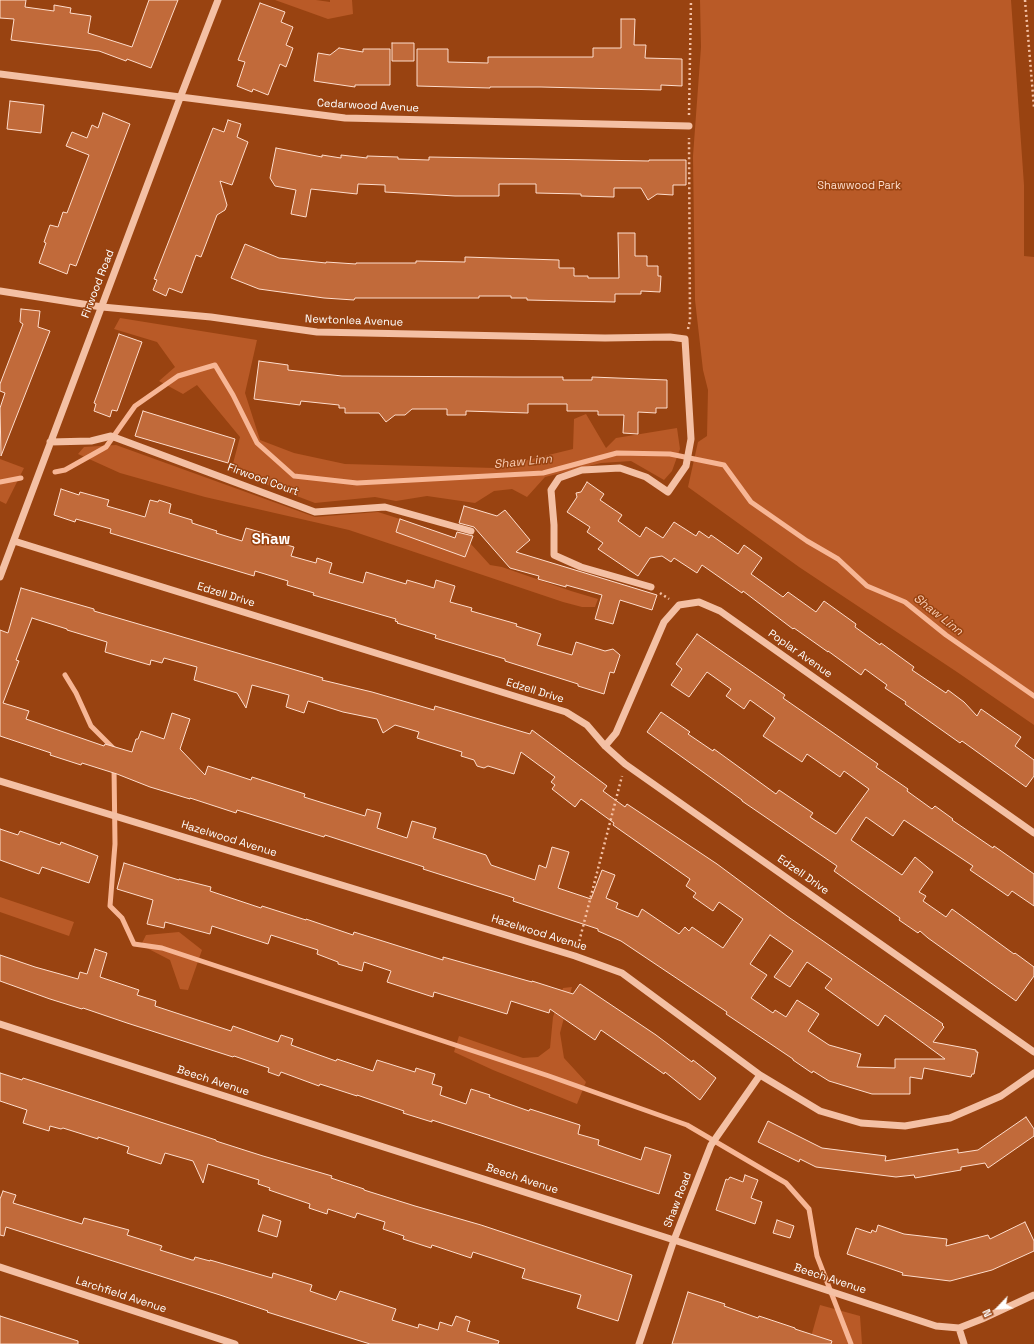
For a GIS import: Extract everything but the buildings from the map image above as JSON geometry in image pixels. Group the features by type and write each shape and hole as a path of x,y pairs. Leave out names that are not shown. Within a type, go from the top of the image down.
{"street":[{"name":"Firwood Road","path":"0,577 218,0"},
{"name":"Cedarwood Avenue","path":"0,74 345,118 689,126"},
{"name":"Newtonlea Avenue","path":"0,291 102,307 211,317 316,332 605,338 670,337 685,339"},
{"path":"651,587 581,567 554,555 554,525 551,490 560,478 582,470 620,468 646,477 668,492 686,466 691,439 685,339"},
{"name":"Firwood Court","path":"50,442 91,441 111,436 315,512 385,507 471,531"},
{"name":"Edzell Drive","path":"14,541 566,712 586,725 605,746 625,764 1034,1052"},
{"name":"Poplar Avenue","path":"679,605 699,602 720,611 1034,833"},
{"path":"605,746 616,733 664,622 679,605"},
{"name":"Hazelwood Avenue","path":"0,780 575,956 622,973 760,1075 820,1111 861,1124 905,1126 950,1118 1002,1096 1034,1074"},
{"name":"Beech Avenue","path":"0,1024 674,1240 936,1326 959,1328 1034,1295"},
{"name":"Shaw Road","path":"639,1344 674,1240 711,1145 760,1075"},
{"name":"Larchfield Avenue","path":"0,1267 235,1344"},
{"path":"959,1328 964,1344"}],"path":[{"path":"685,339 690,320 689,126 691,0"},
{"path":"1025,0 1034,107"},
{"path":"651,587 679,605"},
{"path":"575,956 625,764"}],"green space":[{"path":"275,0 316,0 330,2 330,0 352,0 353,14 328,19"},
{"name":"Shawwood Park","path":"700,0 1011,0 1024,185 1024,256 1034,257 1034,725 799,567 688,487 698,442 707,436 708,390 703,370 695,300 693,156 701,47"},
{"path":"120,318 257,340 245,393 260,440 294,453 345,464 495,468 573,449 574,419 586,414 606,448 616,438 677,428 680,449 672,471 664,480 631,461 601,463 545,477 527,497 512,489 494,491 475,503 427,496 396,501 375,497 315,503 231,471 240,437 197,385 183,394 159,381 175,367 157,342 114,329"},
{"path":"116,445 315,517 378,512 400,519 396,532 465,556 470,543 490,565 502,567 598,599 595,607 582,607 563,602 349,530 205,497 120,473 78,454 84,447"},
{"path":"0,459 24,468 6,504 0,501"},
{"path":"0,897 74,922 69,936 0,912"},
{"path":"179,932 202,950 188,990 180,989 170,960 141,945 146,935"},
{"path":"572,987 560,1033 564,1058 586,1082 577,1104 493,1070 454,1052 459,1036 523,1058 538,1057 550,1048 553,1017 563,988"},
{"path":"820,1305 860,1316 862,1344 809,1344"}],"waterway":[{"name":"Shaw Linn","path":"55,472 65,470 106,447 135,406 178,376 215,365 233,395 257,443 294,476 357,483 543,473 617,453 670,454 724,465 751,502 807,541 838,559 867,586 905,602 946,635 1034,696"},
{"name":"Shaw Linn","path":"0,482 21,478"},
{"path":"65,675 76,693 91,726 114,749 114,751"},
{"path":"114,767 115,844 110,906 122,918 134,944 162,948 549,1076 687,1125 786,1183 809,1209 817,1256 851,1344"}],"district":[{"name":"Shaw","path":"271,540"}]}
